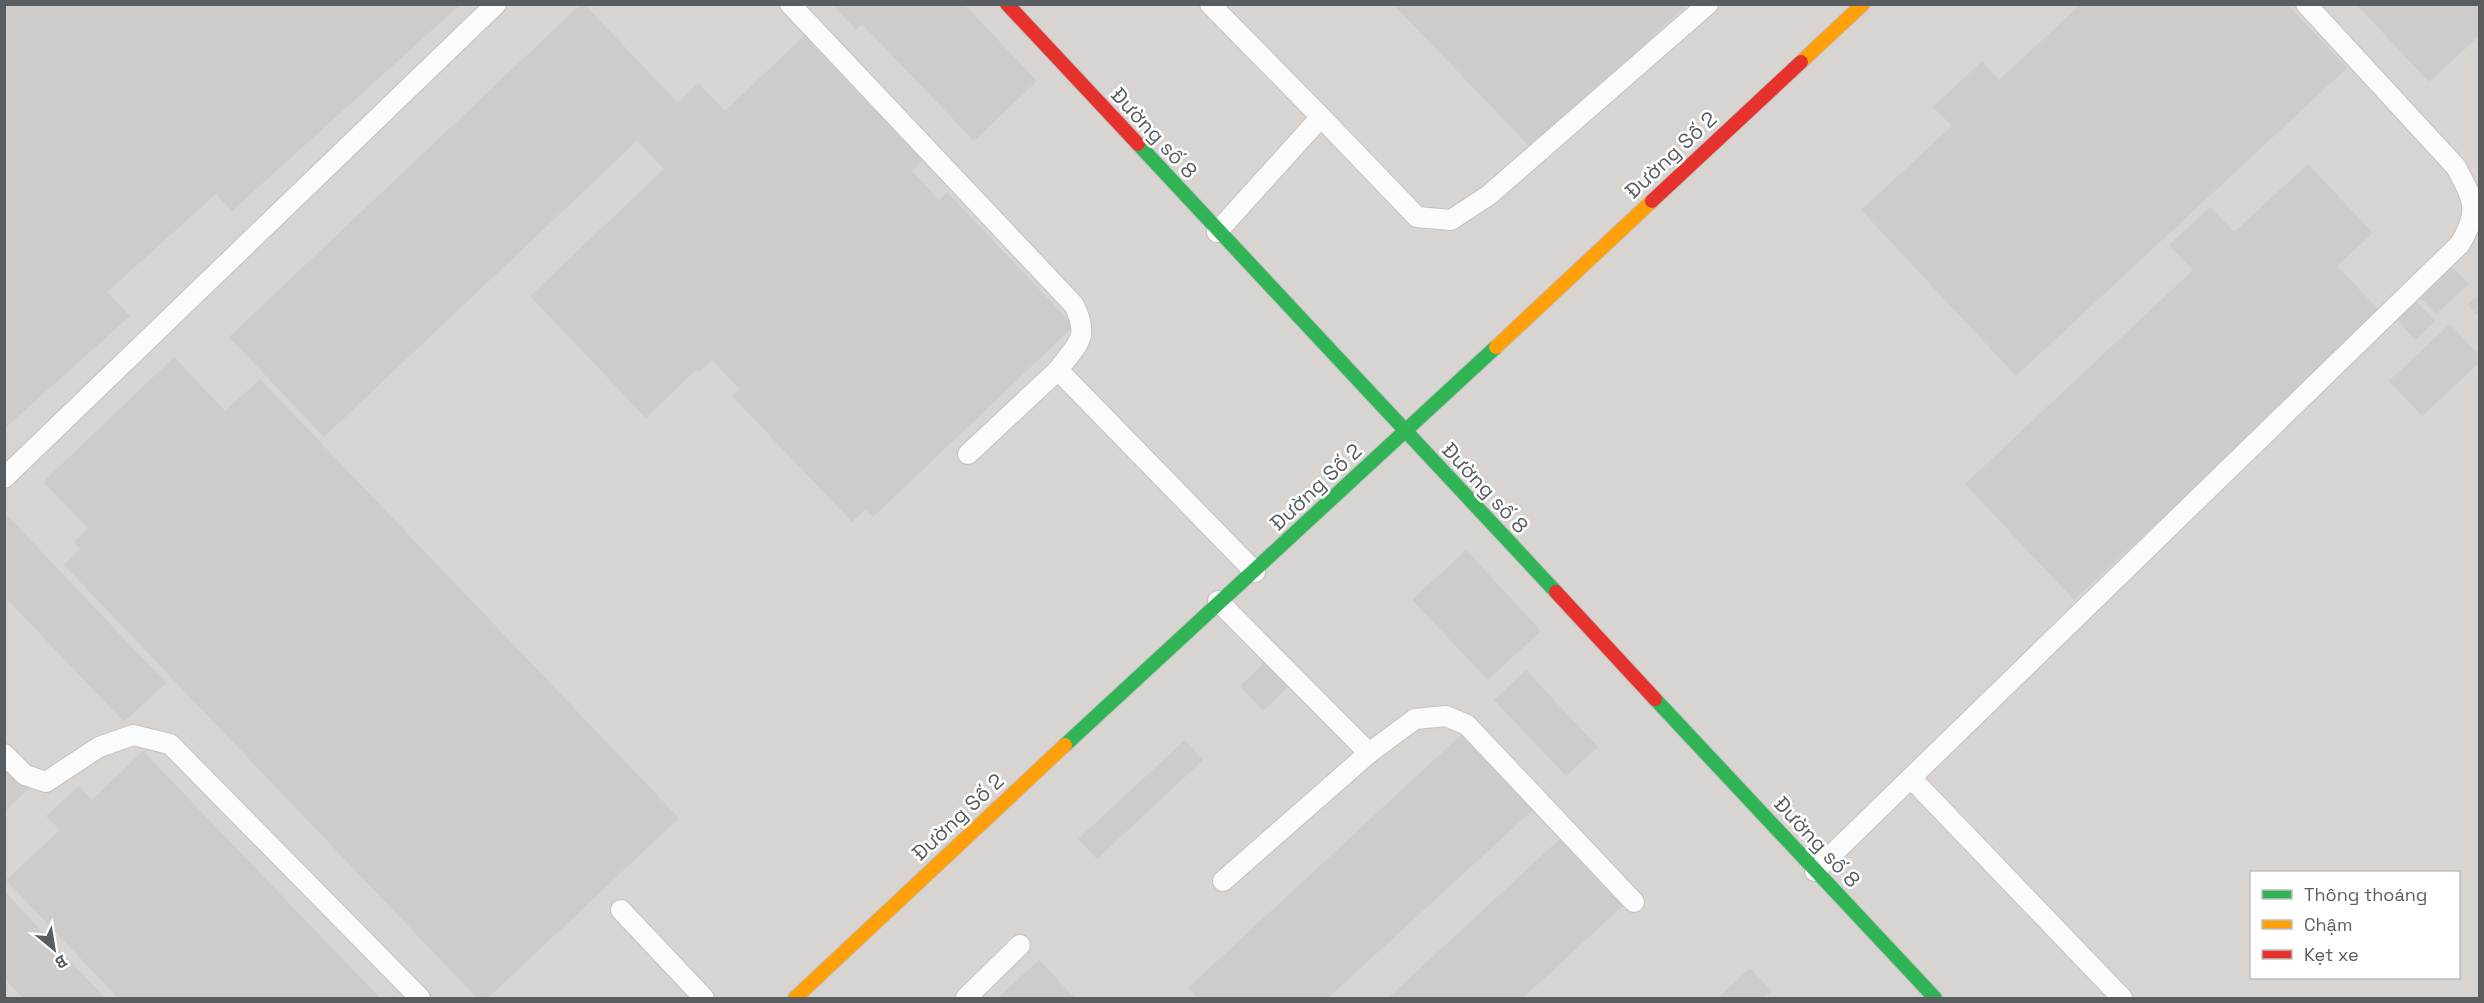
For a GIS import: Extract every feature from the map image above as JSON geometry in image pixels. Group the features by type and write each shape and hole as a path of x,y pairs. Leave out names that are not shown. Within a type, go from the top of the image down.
{"street":[{"name":"Đường số 8","path":"1006,4 1935,999"},
{"name":"Đường Số 2","path":"795,999 1218,601 1255,572 1863,4"}],"lane":[{"path":"4,478 496,4"},
{"path":"790,4 1074,305 1083,322 1081,340 1058,370 968,454"},
{"path":"1210,4 1417,217 1451,220 1489,195 1708,4"},
{"path":"1815,871 2460,244 2474,220 2469,192 2456,167 2306,4"},
{"path":"1217,232 1321,117"},
{"path":"1058,370 1255,572"},
{"path":"1218,601 1369,753"},
{"path":"1223,880 1369,753 1415,719 1446,716 1467,725 1634,902"},
{"path":"4,754 25,775 46,782 99,747 134,735 170,744 420,999"},
{"path":"1912,778 2122,999"},
{"path":"621,910 704,999"},
{"path":"966,999 1020,945"}],"shaded area":[{"path":"5,5 2479,5 2479,998 5,998"}],"building":[{"path":"4,4 461,4 232,211 216,194 107,292 130,316 4,429"},
{"path":"581,4 584,4 678,103 698,83 725,111 804,36 923,160 912,171 939,200 947,192 1074,326 873,517 865,510 852,522 732,396 739,389 712,360 698,373 696,370 646,418 530,296 664,169 637,141 324,437 229,337"},
{"path":"832,4 964,4 1037,81 974,141 862,24 856,30"},
{"path":"1393,4 1687,4 1534,151"},
{"path":"2081,4 2287,4 2347,68 2016,376 1861,210 1952,126 1933,107 1982,61 1999,80"},
{"path":"2356,4 2480,4 2480,35 2429,82"},
{"path":"2308,164 2373,233 2337,266 2382,313 2074,600 1965,484 2193,270 2169,245 2210,207 2234,232"},
{"path":"2446,260 2469,284 2436,314 2413,290"},
{"path":"2480,293 2480,317 2467,305"},
{"path":"2410,295 2435,321 2415,340 2391,313"},
{"path":"2450,324 2480,356 2480,362 2422,416 2389,381"},
{"path":"174,357 225,411 260,379 679,818 488,998 477,998 64,565 80,549 74,542 88,528 43,482"},
{"path":"5,513 166,683 124,722 5,597"},
{"path":"1466,550 1541,631 1488,680 1412,600"},
{"path":"1269,658 1292,683 1263,711 1240,686"},
{"path":"1526,670 1598,747 1566,776 1494,700"},
{"path":"1465,731 1536,807 1328,998 1198,998 1188,988"},
{"path":"1185,740 1203,760 1097,859 1078,839"},
{"path":"143,751 380,998 118,998 6,880 60,830 46,816 79,786 92,800"},
{"path":"4,760 30,787 4,812"},
{"path":"1564,835 1627,902 1523,998 1388,998"},
{"path":"5,892 105,998 23,998 5,979"},
{"path":"1039,960 1075,998 998,998"},
{"path":"1750,968 1772,991 1763,998 1718,998"}],"traffic: fast":[{"path":"1138,144 1556,592"},
{"path":"1065,745 1496,347"},
{"path":"1655,699 1935,998"}],"traffic: slow":[{"path":"1801,62 1863,4"},
{"path":"1496,347 1652,201"},
{"path":"795,998 1065,745"}],"traffic: jam":[{"path":"1007,4 1138,144"},
{"path":"1652,201 1801,62"},
{"path":"1556,592 1655,699"}]}
